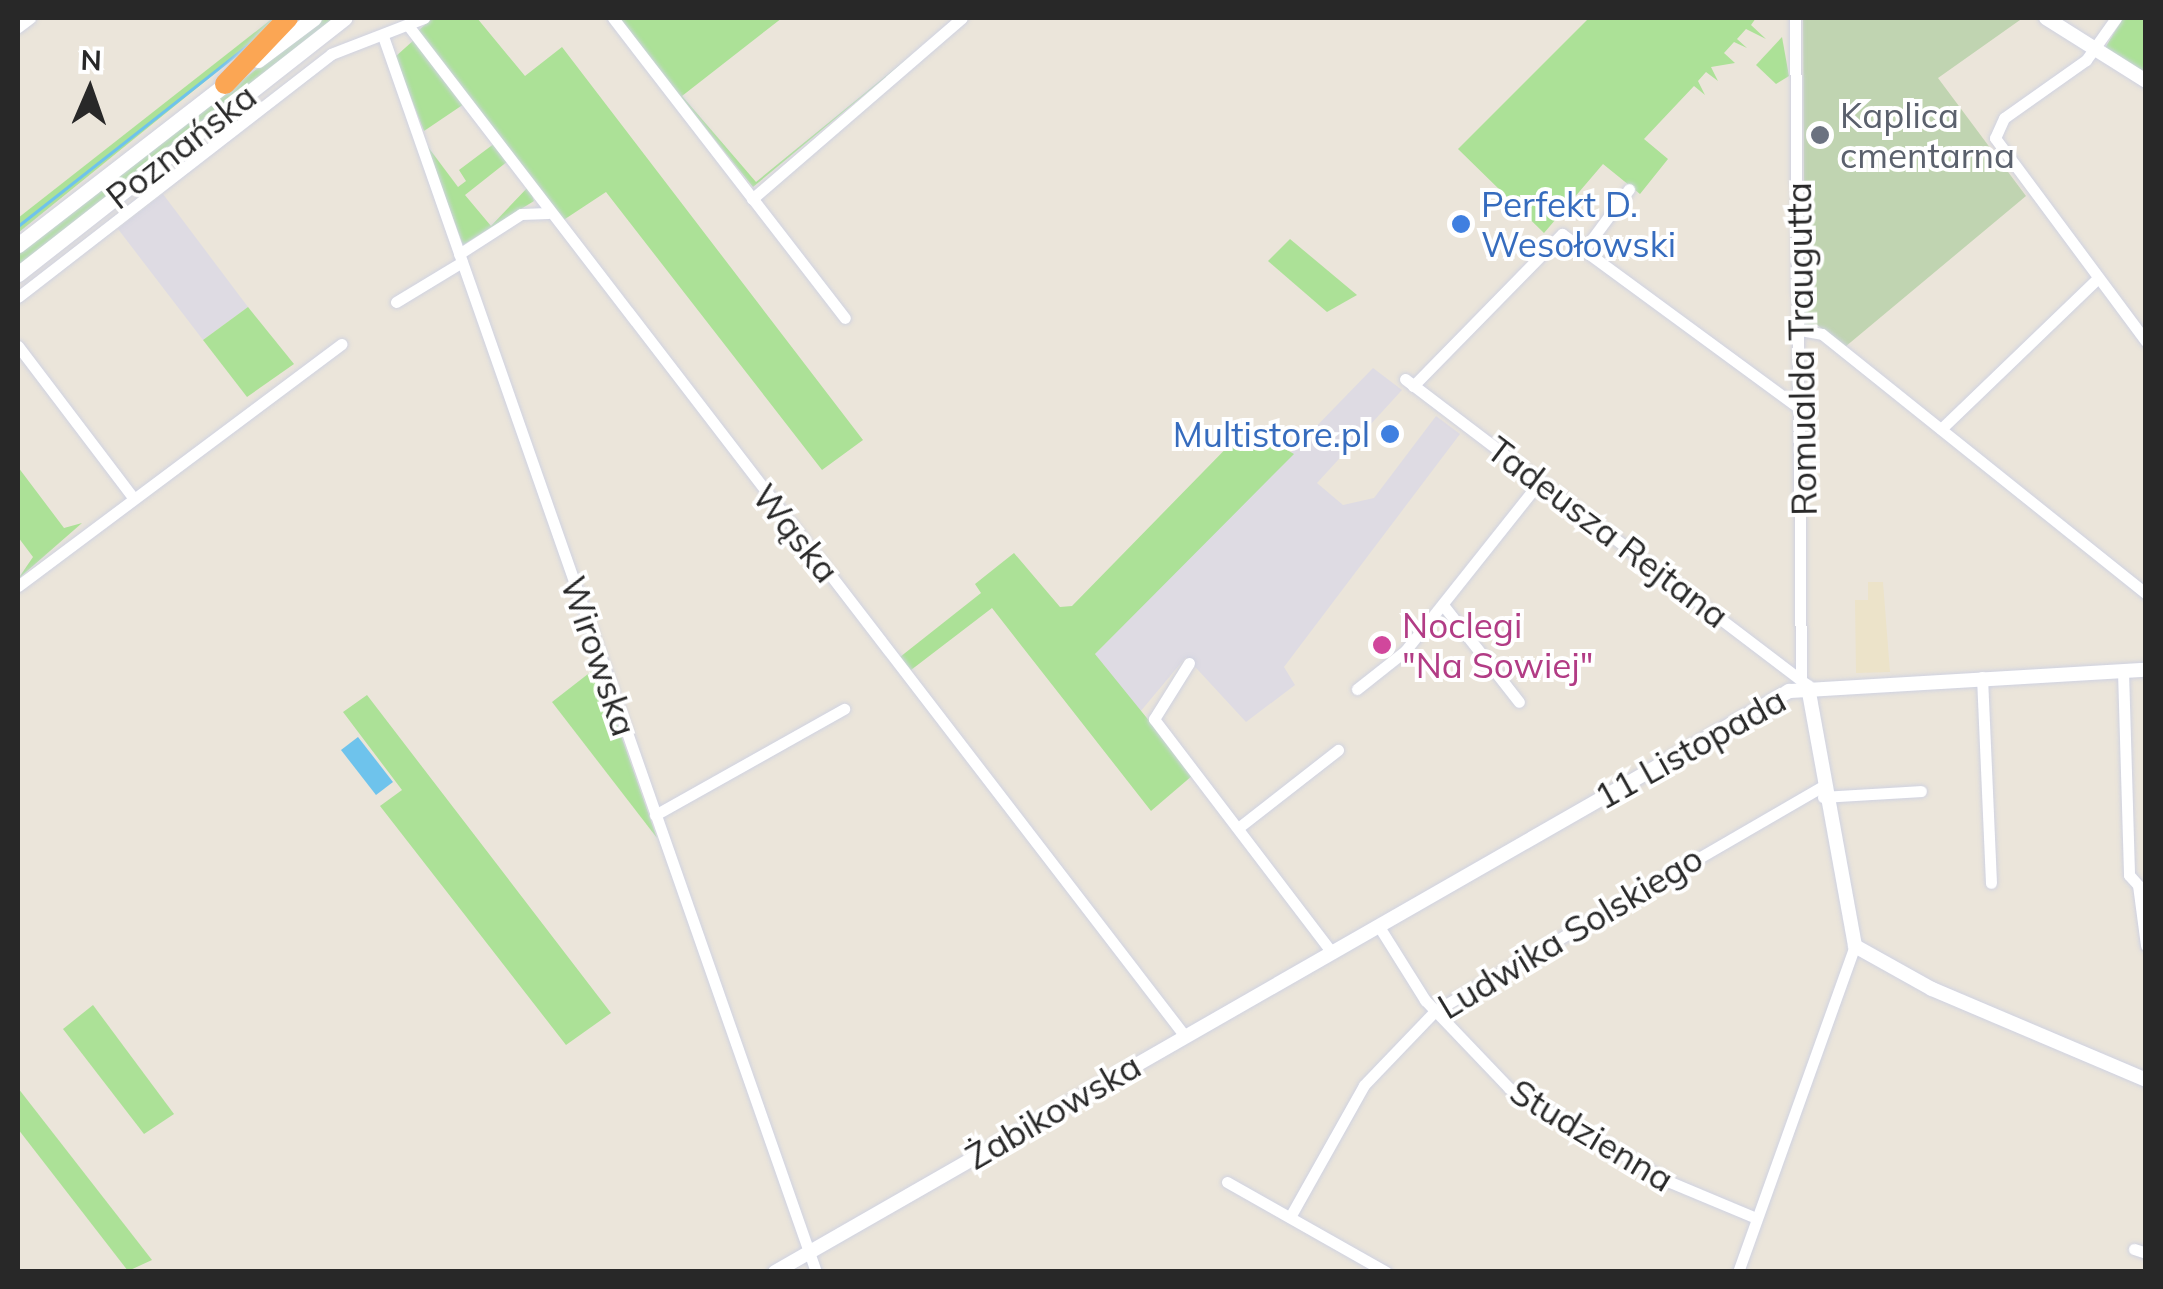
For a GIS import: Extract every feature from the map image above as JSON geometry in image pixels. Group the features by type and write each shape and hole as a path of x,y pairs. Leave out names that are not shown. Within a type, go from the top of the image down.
{"highway":[{"path":"225,84 288,18"}],"main road":[{"name":"Poznańska","path":"18,245 314,18"},
{"name":"Poznańska","path":"18,274 344,18"}],"street":[{"path":"18,28 30,18"},
{"path":"18,298 325,58 384,40 424,18"},
{"path":"613,18 845,318"},
{"path":"752,199 962,18"},
{"name":"Romualda Traugutta","path":"1795,18 1805,683 1822,792 1856,946"},
{"path":"2046,18 2146,81"},
{"path":"2116,18 2094,51 2004,118 1994,138 2096,280 2146,340"},
{"name":"Wąska","path":"410,28 1184,1035"},
{"name":"Wirowska","path":"384,40 816,1272"},
{"path":"1629,189 1586,247 1802,410"},
{"path":"396,302 521,214 548,212"},
{"name":"Tadeusza Rejtana","path":"1586,247 1552,237 1409,382 1805,683"},
{"path":"1940,429 2096,280"},
{"path":"1800,330 1822,334 2146,594"},
{"path":"18,586 132,496 341,344"},
{"path":"18,346 132,496"},
{"path":"1357,688 1443,605 1540,481"},
{"path":"1443,605 1519,702"},
{"path":"1188,663 1153,714 1331,951"},
{"name":"11 Listopada","path":"1331,951 1805,683 2146,670"},
{"path":"2122,671 2129,871 2142,885 2146,945"},
{"path":"1982,677 1990,883"},
{"path":"654,815 844,709"},
{"path":"1238,828 1338,750"},
{"path":"1822,792 1920,791"},
{"name":"Ludwika Solskiego","path":"1290,1217 1364,1085 1435,1012 1822,792"},
{"name":"Studzienna","path":"1378,925 1435,1012 1545,1113 1756,1218"},
{"path":"1738,1272 1856,946 1939,993 2146,1080"},
{"name":"Żabikowska","path":"775,1272 1331,951"},
{"path":"1227,1182 1386,1272"}],"shaded area":[{"path":"163,194 248,307 203,340 118,229"},
{"path":"1373,368 1402,390 1317,483 1343,505 1374,498 1436,416 1460,434 1284,667 1295,685 1246,722 1186,657 1140,712 1095,654"},
{"path":"1868,582 1883,582 1890,672 1856,673 1855,600 1868,600"}],"green space":[{"path":"273,18 283,18 18,233 18,218"},
{"path":"323,18 336,18 18,267 18,252"},
{"path":"432,18 477,18 525,76 562,47 863,440 822,470 606,192 562,221 418,31"},
{"path":"617,18 782,18 682,96 756,182 957,18 753,187"},
{"path":"1589,18 1756,18 1751,25 1766,39 1746,29 1737,39 1747,48 1734,42 1724,53 1735,63 1711,67 1718,81 1706,72 1698,81 1705,95 1694,86 1644,139 1668,159 1640,194 1603,164 1544,233 1458,149"},
{"path":"1803,18 2020,20 1938,78 2026,196 1845,347 1816,324 1805,327"},
{"path":"2123,18 2145,18 2145,75 2105,48"},
{"path":"1782,37 1789,76 1776,84 1756,65"},
{"path":"415,39 464,104 424,131 395,57"},
{"path":"425,143 458,187 466,181 459,170 495,143 508,161 465,195 491,226 529,186 534,201 463,245"},
{"path":"1290,239 1357,295 1327,312 1268,261"},
{"path":"248,307 294,364 247,397 203,340"},
{"path":"1247,427 1294,454 1095,654 1193,775 1151,811 992,608 911,670 900,657 981,593 975,584 1014,553 1060,607 1072,606"},
{"path":"18,467 64,528 82,523 18,579 33,557 18,537"},
{"path":"597,667 657,838 552,702"},
{"path":"367,695 611,1013 566,1045 380,806 402,790 343,712"},
{"path":"93,1005 174,1114 144,1134 63,1029"},
{"path":"18,1088 152,1260 128,1271 18,1129"}],"water":[{"path":"358,737 393,782 376,795 341,750"}],"waterway":[{"path":"18,226 252,42"}],"place":[{"name":"Kaplica cmentarna","path":"1820,135"},
{"name":"Perfekt D. Wesołowski","path":"1461,224"},
{"name":"Multistore.pl","path":"1390,434"},
{"name":"Noclegi \"Na Sowiej\"","path":"1382,645"}]}
